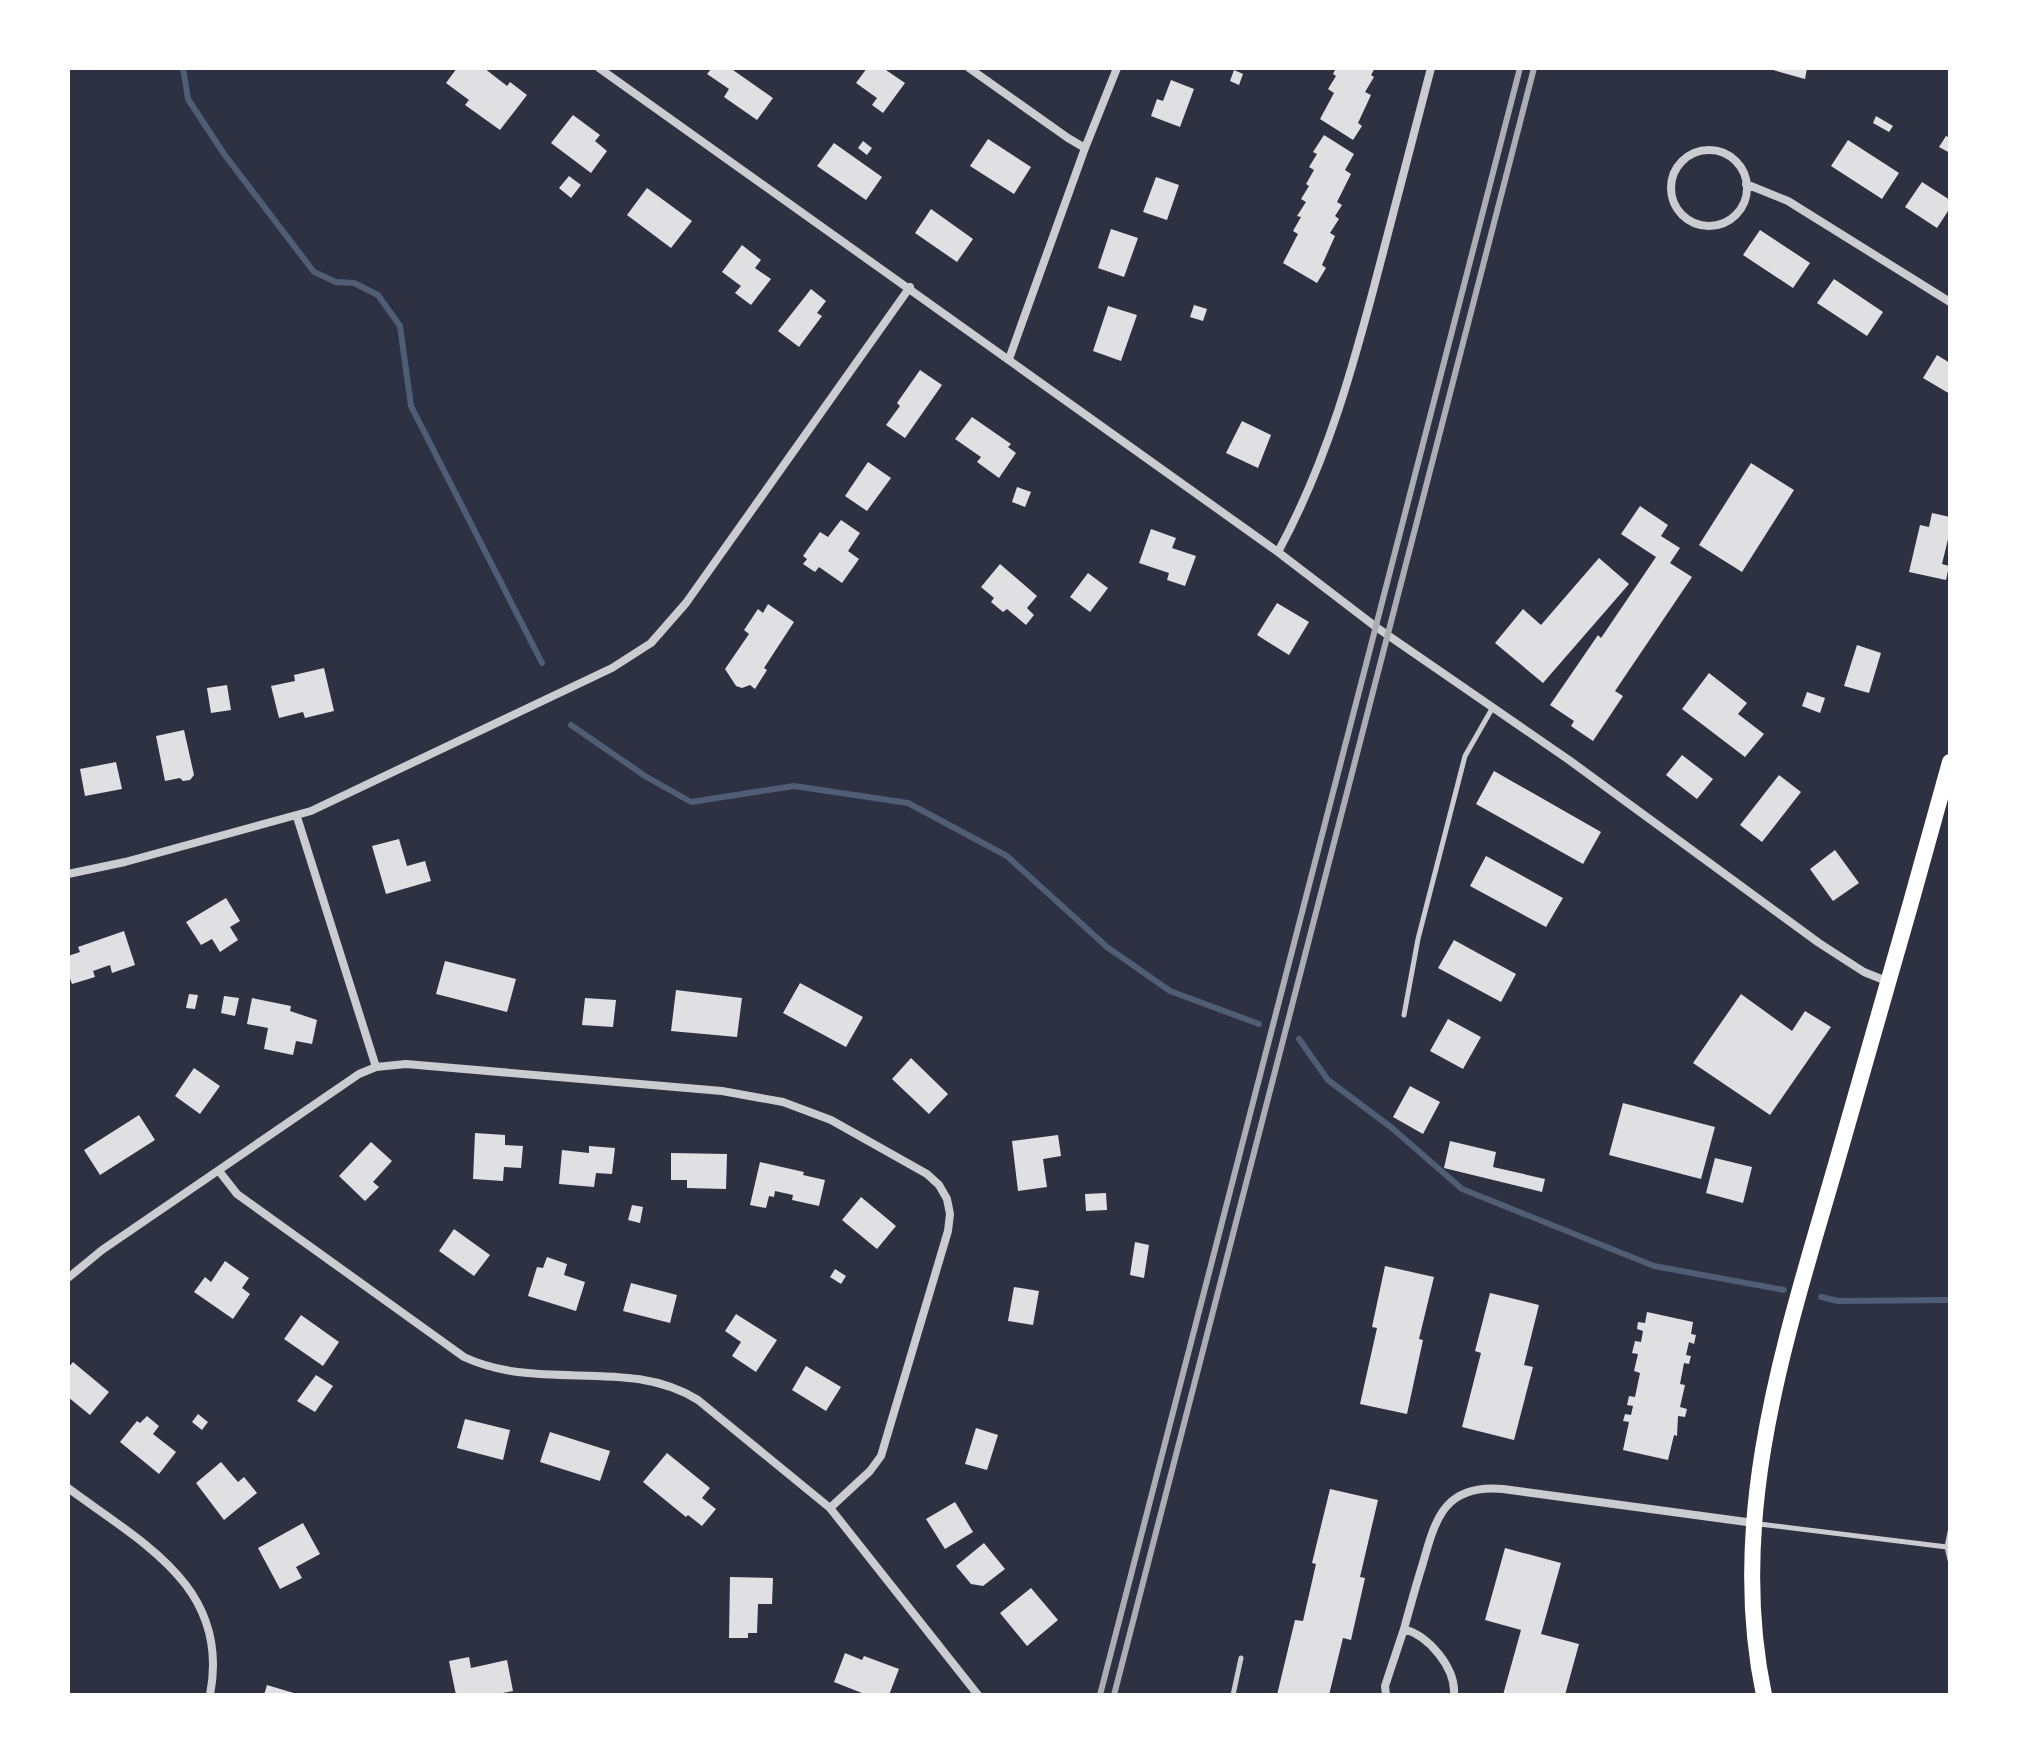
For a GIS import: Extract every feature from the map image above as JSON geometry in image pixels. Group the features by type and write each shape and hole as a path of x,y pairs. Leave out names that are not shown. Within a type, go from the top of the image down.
{"main road":[{"path":"1764,1695 1753,1606 1754,1523 1765,1432 1774,1389 1950,762"}],"street":[{"path":"599,68 910,287 1278,552 1376,627 1493,706 1819,943 1864,972 1889,982"},
{"path":"969,68 1085,148"},
{"path":"1009,359 1117,68"},
{"path":"1278,552 1320,465 1350,380 1431,68"},
{"path":"1703,151 1716,151 1736,162 1746,184 1746,197 1741,209 1721,224 1708,226 1684,218 1671,196 1674,171 1682,161 1703,151"},
{"path":"1746,184 1788,201 1950,302"},
{"path":"68,874 297,817 612,668 651,643 686,603 910,287"},
{"path":"297,817 376,1067"},
{"path":"68,1278 102,1250 359,1074 376,1067 406,1064 722,1091 799,1107 831,1120 933,1179 947,1199 950,1214 948,1231 883,1450 874,1466 830,1508"},
{"path":"219,1171 237,1194 464,1357 489,1368 515,1374 644,1379 677,1388 707,1407 830,1508 978,1695"},
{"path":"68,1488 163,1559 189,1586 206,1619 212,1644 214,1669 210,1695"},
{"path":"1386,1695 1385,1686 1439,1514 1458,1496 1472,1490 1503,1489 1754,1523"},
{"path":"1404,1629 1416,1633 1436,1652 1452,1677 1454,1695"}],"lane":[{"path":"1404,1015 1418,939 1465,756 1493,706"},
{"path":"1754,1523 1947,1547"},
{"path":"1950,1532 1947,1547 1950,1560"},
{"path":"1233,1695 1241,1658"}],"building":[{"path":"457,68 484,68 507,86 510,82 527,95 500,130 465,105 469,100 446,83"},
{"path":"712,68 735,68 733,70 773,98 757,120 724,97 729,89 707,74"},
{"path":"867,68 883,68 905,83 883,113 872,105 877,98 856,83"},
{"path":"1336,68 1375,68 1371,75 1374,77 1365,92 1371,95 1358,123 1362,126 1353,140 1320,119 1334,93 1328,89 1336,76 1333,74"},
{"path":"1766,68 1807,68 1805,79"},
{"path":"1234,70 1243,74 1239,85 1230,81"},
{"path":"1171,80 1194,89 1180,127 1151,116 1157,99 1163,101"},
{"path":"573,115 600,135 595,141 607,151 591,173 551,143"},
{"path":"1876,116 1893,126 1889,132 1873,123"},
{"path":"1324,135 1354,154 1345,170 1351,174 1337,202 1342,205 1335,216 1339,219 1330,233 1335,236 1322,265 1326,268 1317,283 1283,263 1298,234 1293,231 1301,217 1297,216 1306,202 1301,199 1314,170 1309,167 1317,154 1313,152"},
{"path":"1946,136 1950,138 1950,153 1939,147"},
{"path":"988,139 1031,167 1014,194 970,166"},
{"path":"1848,140 1899,173 1882,199 1831,166"},
{"path":"863,141 872,148 867,155 858,148"},
{"path":"834,143 882,177 866,200 817,166"},
{"path":"569,176 581,185 571,198 559,188"},
{"path":"1156,177 1179,185 1167,220 1143,212"},
{"path":"1922,182 1950,200 1950,208 1937,228 1905,207"},
{"path":"647,188 692,221 671,248 627,215"},
{"path":"931,209 973,239 957,262 915,233"},
{"path":"1111,229 1138,238 1124,277 1098,268"},
{"path":"1760,230 1810,263 1793,288 1743,255"},
{"path":"742,245 761,260 755,268 771,279 751,305 735,293 741,286 722,272"},
{"path":"1834,279 1883,312 1867,336 1817,303"},
{"path":"811,289 826,301 817,313 822,316 799,347 778,331"},
{"path":"1194,305 1207,309 1203,321 1190,317"},
{"path":"1108,306 1137,315 1121,361 1093,351"},
{"path":"1937,355 1950,363 1950,394 1923,378"},
{"path":"920,370 942,385 905,438 886,425"},
{"path":"972,417 1011,444 1008,447 1016,453 999,478 977,462 981,457 955,439"},
{"path":"1242,421 1271,435 1258,468 1226,453"},
{"path":"868,462 891,478 867,511 845,496"},
{"path":"1751,463 1794,490 1742,572 1699,545"},
{"path":"1017,487 1031,492 1025,507 1012,502"},
{"path":"1640,506 1668,525 1661,536 1680,548 1670,563 1692,577 1615,691 1623,696 1593,741 1571,726 1574,721 1550,705 1598,635 1601,638 1656,557 1621,534"},
{"path":"1932,513 1950,517 1942,564 1949,566 1946,580 1909,572 1920,525 1929,527"},
{"path":"841,520 860,533 848,551 859,559 842,583 819,567 815,572 803,564 807,559 803,556 820,532 828,537"},
{"path":"1151,529 1176,538 1172,548 1196,556 1185,586 1167,580 1169,573 1139,563"},
{"path":"1599,558 1629,584 1543,683 1495,643 1523,609 1541,625"},
{"path":"1000,564 1037,596 1027,608 1034,615 1026,625 1007,609 1003,612 991,602 994,598 981,587"},
{"path":"1088,573 1108,588 1090,612 1070,597"},
{"path":"1277,603 1309,622 1289,655 1257,635"},
{"path":"768,604 794,622 764,668 767,670 755,689 750,685 742,688 736,686 725,669 749,634 744,630 758,609 763,613"},
{"path":"1857,645 1881,653 1869,693 1844,686"},
{"path":"324,668 334,711 305,718 303,712 279,718 271,686 295,681 294,675"},
{"path":"1709,673 1747,703 1738,714 1764,734 1745,757 1682,709"},
{"path":"227,685 231,710 211,713 207,688"},
{"path":"1807,692 1825,698 1820,713 1802,706"},
{"path":"184,730 194,775 190,780 165,781 156,736"},
{"path":"1682,755 1713,779 1697,799 1666,775"},
{"path":"116,762 122,789 85,796 80,769"},
{"path":"1494,771 1601,832 1583,864 1476,804"},
{"path":"1779,775 1801,792 1762,842 1740,825"},
{"path":"399,839 407,866 425,861 431,881 386,894 372,846"},
{"path":"1835,850 1859,883 1833,901 1810,869"},
{"path":"1486,856 1563,898 1546,927 1470,886"},
{"path":"226,898 240,921 230,927 238,940 220,952 212,939 201,945 186,922"},
{"path":"124,931 135,965 112,973 110,965 93,971 95,977 72,984 68,973 68,956 80,952 78,947"},
{"path":"1454,940 1516,974 1501,1002 1438,968"},
{"path":"445,961 516,979 507,1012 436,994"},
{"path":"800,983 863,1017 846,1047 783,1013"},
{"path":"676,990 742,998 737,1037 671,1031"},
{"path":"189,994 198,995 195,1009 186,1008"},
{"path":"1741,994 1792,1031 1805,1011 1831,1027 1770,1115 1693,1063"},
{"path":"224,996 239,998 235,1016 221,1013"},
{"path":"252,998 291,1006 290,1011 317,1020 312,1044 296,1041 293,1055 264,1049 268,1028 247,1024"},
{"path":"585,998 616,1000 613,1027 582,1025"},
{"path":"1448,1019 1481,1037 1463,1069 1430,1051"},
{"path":"911,1058 948,1094 929,1114 892,1079"},
{"path":"194,1068 220,1086 200,1114 175,1096"},
{"path":"1410,1086 1440,1102 1423,1134 1393,1117"},
{"path":"1623,1103 1715,1127 1701,1179 1609,1155"},
{"path":"139,1115 155,1140 100,1175 84,1150"},
{"path":"475,1133 505,1135 505,1145 523,1146 521,1168 504,1167 503,1181 473,1179"},
{"path":"1058,1135 1061,1156 1043,1159 1047,1187 1018,1191 1012,1141"},
{"path":"1450,1141 1496,1152 1493,1167 1545,1179 1542,1192 1444,1168"},
{"path":"371,1142 392,1161 373,1182 379,1187 365,1201 339,1176"},
{"path":"589,1146 615,1148 612,1174 596,1173 594,1187 559,1184 562,1150 589,1153"},
{"path":"671,1153 727,1154 726,1189 687,1188 687,1180 671,1180"},
{"path":"1715,1158 1752,1167 1743,1203 1706,1193"},
{"path":"760,1162 825,1180 819,1206 792,1200 793,1195 775,1191 774,1197 769,1196 766,1208 750,1205"},
{"path":"1106,1193 1107,1210 1086,1211 1085,1194"},
{"path":"861,1197 896,1226 877,1249 842,1220"},
{"path":"632,1205 643,1207 640,1223 628,1220"},
{"path":"454,1229 490,1255 474,1276 439,1251"},
{"path":"1135,1242 1149,1245 1144,1278 1130,1275"},
{"path":"547,1257 567,1264 564,1275 585,1282 576,1311 528,1296 537,1267 543,1268"},
{"path":"225,1261 249,1278 242,1288 250,1294 233,1319 194,1292 205,1277 211,1282"},
{"path":"1385,1266 1434,1277 1419,1339 1423,1340 1407,1414 1360,1404 1377,1328 1372,1327"},
{"path":"835,1269 846,1276 841,1284 830,1277"},
{"path":"631,1283 677,1295 670,1323 623,1311"},
{"path":"1014,1287 1039,1291 1033,1325 1008,1321"},
{"path":"1490,1293 1539,1305 1524,1365 1533,1367 1514,1440 1462,1427 1481,1353 1475,1351"},
{"path":"1647,1312 1693,1322 1691,1334 1696,1335 1694,1344 1689,1342 1686,1355 1691,1356 1689,1364 1684,1363 1680,1384 1685,1385 1680,1407 1687,1409 1685,1417 1678,1416 1677,1436 1674,1435 1668,1460 1623,1450 1629,1422 1623,1421 1625,1414 1631,1415 1633,1406 1627,1405 1629,1396 1635,1397 1640,1373 1634,1371 1638,1354 1632,1353 1635,1341 1641,1342 1643,1331 1637,1329 1638,1322 1645,1323"},
{"path":"736,1314 777,1340 756,1372 732,1356 741,1342 725,1331"},
{"path":"301,1315 339,1342 323,1366 284,1339"},
{"path":"73,1362 109,1392 90,1415 68,1397 68,1368"},
{"path":"806,1366 841,1387 826,1411 792,1390"},
{"path":"316,1375 333,1386 315,1412 297,1401"},
{"path":"198,1414 208,1422 202,1430 192,1422"},
{"path":"147,1416 159,1426 153,1434 176,1452 159,1474 120,1442 137,1421 140,1423"},
{"path":"465,1419 510,1430 503,1460 457,1448"},
{"path":"976,1428 998,1435 987,1470 965,1464"},
{"path":"550,1432 610,1451 600,1481 540,1462"},
{"path":"667,1453 710,1488 702,1498 716,1509 702,1526 643,1482"},
{"path":"221,1462 238,1482 244,1477 257,1493 224,1520 196,1483"},
{"path":"1330,1489 1378,1500 1360,1577 1365,1578 1351,1640 1343,1638 1329,1695 1277,1695 1295,1620 1303,1621 1316,1564 1312,1563"},
{"path":"955,1502 973,1532 945,1549 926,1519"},
{"path":"303,1523 320,1554 296,1567 302,1578 280,1589 258,1548"},
{"path":"984,1543 1005,1569 983,1586 971,1584 956,1566"},
{"path":"1505,1548 1561,1563 1541,1634 1579,1644 1565,1695 1503,1695 1521,1630 1485,1620"},
{"path":"730,1577 773,1578 772,1604 758,1604 757,1633 748,1633 748,1638 729,1638"},
{"path":"1031,1588 1058,1620 1027,1646 1000,1613"},
{"path":"845,1653 862,1660 864,1656 899,1669 889,1695 867,1695 834,1682"},
{"path":"469,1657 471,1668 507,1660 513,1691 493,1695 456,1695 449,1661"},
{"path":"267,1685 297,1694 297,1695 264,1695"}],"waterway":[{"path":"183,68 188,99 224,154 314,272 336,282 354,283 378,295 400,326 411,406 542,663"},
{"path":"571,725 645,776 691,802 794,786 908,803 1007,856 1107,947 1170,991 1259,1024"},
{"path":"1299,1039 1328,1080 1392,1128 1462,1189 1654,1266 1784,1290"},
{"path":"1821,1297 1838,1301 1950,1300"}],"railway":[{"path":"1100,1695 1520,68"},
{"path":"1114,1695 1534,68"}]}
